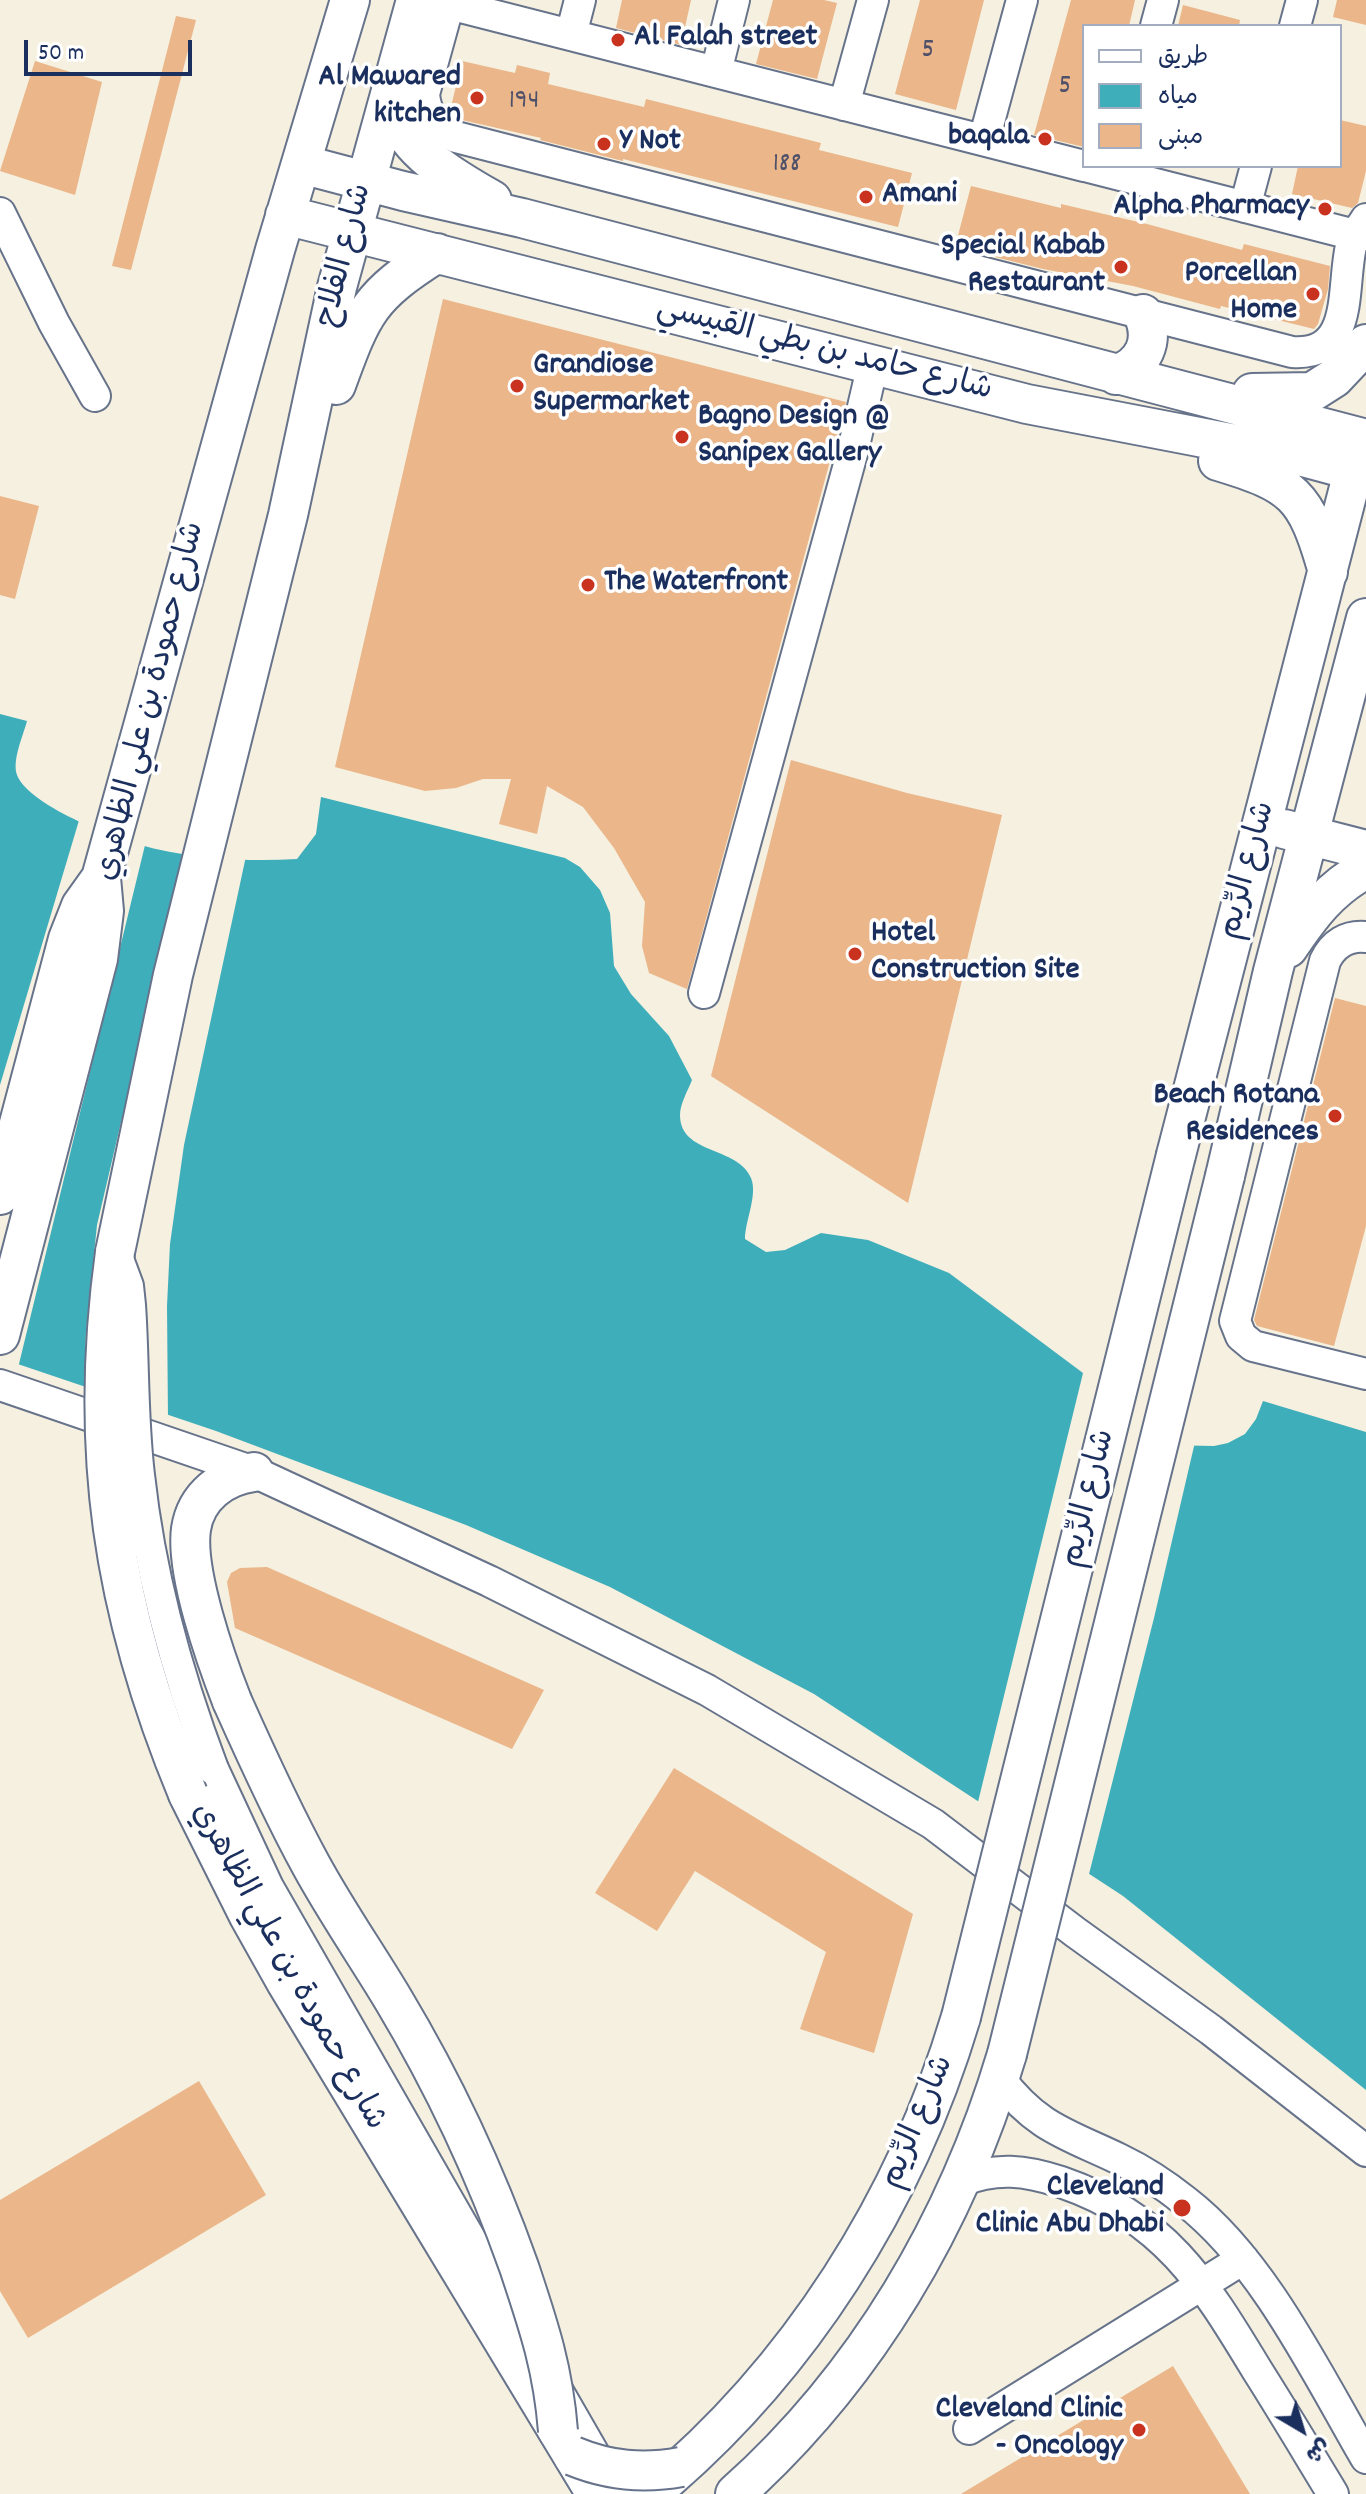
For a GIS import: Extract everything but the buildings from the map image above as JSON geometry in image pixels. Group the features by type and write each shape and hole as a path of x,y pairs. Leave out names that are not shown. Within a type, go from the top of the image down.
{"main road":[{"name":"شارع الفلاح","path":"208,488 350,0"},
{"name":"شارع الفلاح","path":"288,515 337,287 398,66 438,1"},
{"path":"398,66 402,125 411,138 443,170 522,218"},
{"name":"شارع حامد بن بطي القبيسي","path":"301,164 522,218 1116,375 1230,402 1363,449"},
{"name":"شارع حامد بن بطي القبيسي","path":"285,215 1027,404 1303,457 1363,449"},
{"path":"288,515 357,327 383,291 437,253"},
{"path":"1116,375 1136,365 1147,346 1149,335 1143,314"},
{"path":"1230,402 1256,392 1312,392 1334,378 1366,344"},
{"path":"1027,404 1264,475 1294,494 1318,535 1328,572"},
{"name":"شارع الرِّيم","path":"650,2494 681,2467 762,2384 833,2292 892,2192 938,2087 961,2017 1176,1155 1363,449"},
{"name":"شارع حمودة بن علي الظاهري","path":"0,1335 98,959 104,919 101,878 208,488"},
{"name":"شارع حمودة بن علي الظاهري","path":"288,515 173,975 115,1252 103,1359 109,1514 137,1653 169,1748 218,1855 286,1982 596,2494"},
{"name":"شارع الرِّيم","path":"735,2494 802,2428 861,2356 904,2290 961,2181 1000,2079 1225,1176 1273,971 1366,618"},
{"path":"1262,824 1366,850"},
{"path":"1273,971 1322,901 1335,888 1366,869"},
{"path":"0,1195 73,922 101,878"},
{"path":"254,1472 230,1478 209,1492 191,1528 203,1612 232,1701 281,1809 311,1865 423,2051 470,2147 510,2243 539,2325 566,2444 604,2467 635,2471 681,2467"}],"street":[{"path":"571,35 580,0"},
{"path":"716,72 734,0"},
{"path":"844,105 873,0"},
{"path":"984,140 1022,0"},
{"path":"1157,24 1163,0"},
{"path":"1296,24 1302,0"},
{"path":"1082,165 438,1 424,94 425,109 443,131 456,137 1292,352 1307,353 1321,349 1333,339 1340,323 1351,243 1362,230 1245,207 1117,170"},
{"path":"1245,207 1255,168"},
{"path":"0,213 54,323 95,396"},
{"path":"704,993 853,450 873,364"},
{"path":"1366,937 1342,940 1329,952 1325,961 1235,1313 1237,1329 1253,1346 1366,1374"},
{"name":"شارع حمودة بن علي الظاهري","path":"115,1252 128,1286 135,1438 152,1561 177,1666 213,1769 268,1887 617,2494"},
{"path":"0,1385 254,1472 489,1581 707,1690 933,1824 1211,2030 1366,2151"},
{"path":"1000,2079 1022,2106 1050,2128 1119,2159 1154,2179 1187,2202 1216,2229 1243,2259 1277,2308 1366,2458"},
{"path":"961,2181 988,2172 1014,2171 1038,2175 1083,2191 1115,2207 1172,2248 1203,2284 1333,2494"},
{"path":"969,2429 1243,2259"}],"water":[{"path":"0,714 27,721 16,762 17,775 25,787 58,811 79,821 156,849 226,859 297,859 316,834 321,797 565,858 580,867 600,890 610,913 614,966 631,994 669,1036 692,1080 680,1111 683,1128 699,1144 734,1160 751,1178 753,1192 745,1239 766,1252 785,1250 821,1233 868,1240 949,1273 1083,1373 1127,1418 1165,1445 1214,1446 1228,1443 1245,1434 1256,1419 1263,1401 1366,1432 1366,2090 1123,1896 814,1694 610,1587 466,1525 216,1431 0,1358"}],"pier":[{"path":"80,817 146,841 18,1368 0,1362 0,1085"},
{"path":"185,848 246,856 184,1145 170,1244 168,1419 84,1391 86,1331 97,1225"},
{"path":"1084,1369 1130,1415 1166,1441 1195,1442 1088,1878 977,1806"}],"place":[{"name":"Al Falah street","path":"618,40"},
{"name":"Al Mawared kitchen","path":"477,98"},
{"name":"baqala","path":"1045,139"},
{"name":"Y Not","path":"604,144"},
{"name":"Amani","path":"866,197"},
{"name":"Alpha Pharmacy","path":"1325,209"},
{"name":"Special Kabab Restaurant","path":"1121,267"},
{"name":"Porcellan Home","path":"1313,294"},
{"name":"Grandiose Supermarket","path":"517,386"},
{"name":"Bagno Design @ Sanipex Gallery","path":"682,437"},
{"name":"The Waterfront","path":"588,585"},
{"name":"Hotel Construction Site","path":"855,954"},
{"name":"Beach Rotana Residences","path":"1335,1116"},
{"name":"Cleveland Clinic Abu Dhabi","path":"1182,2208"},
{"name":"Cleveland Clinic - Oncology","path":"1139,2430"}]}
